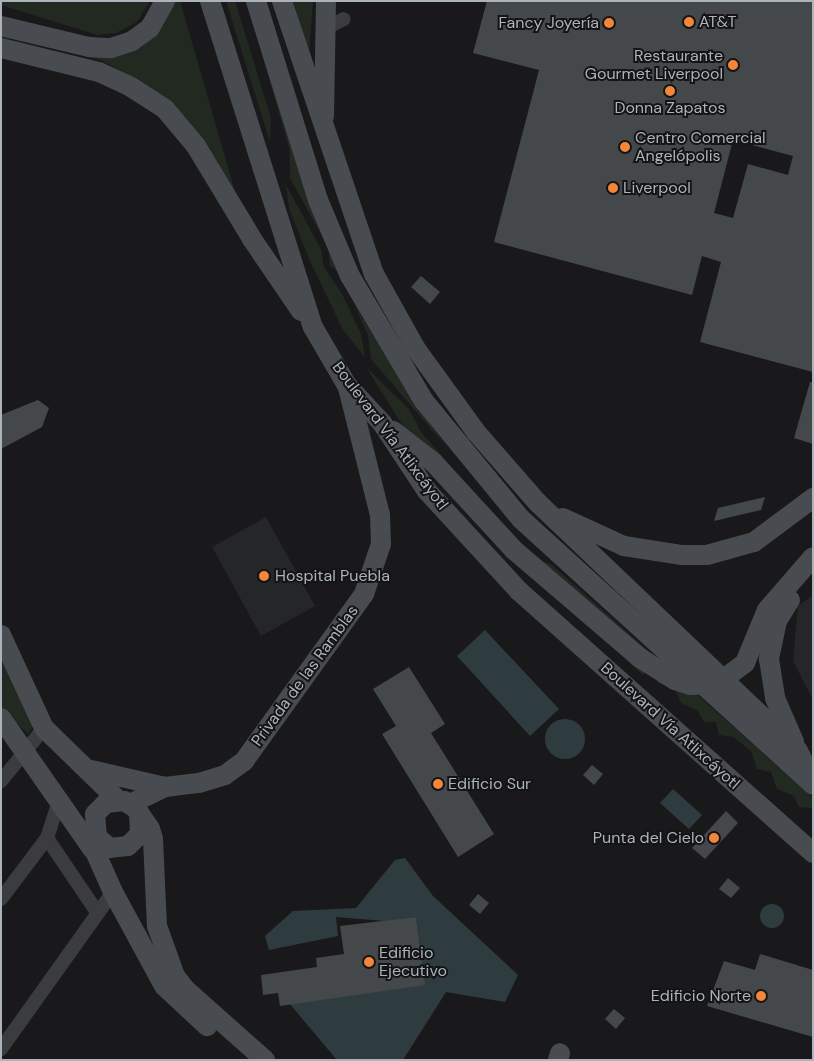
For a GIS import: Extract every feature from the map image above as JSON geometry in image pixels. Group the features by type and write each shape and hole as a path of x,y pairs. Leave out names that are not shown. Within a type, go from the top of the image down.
{"main road":[{"path":"1,26 89,48 111,48 132,41 150,28 165,1"},
{"name":"Boulevard Vía Atlixcáyotl","path":"210,1 312,327 346,384 382,423 427,491 520,591 813,853"},
{"path":"256,1 318,200 350,276 424,401 521,519 813,785"},
{"path":"282,1 324,133 374,274 407,333 476,432 538,503 798,751"},
{"path":"324,133 326,1"},
{"path":"1,48 99,72 131,86 165,109 196,146 252,239 312,327"},
{"name":"Privada de las Ramblas","path":"129,805 165,787 199,783 225,775 244,761 364,594 374,572 381,544 380,515 346,384"},
{"path":"382,423 434,462 514,550 640,658 675,680 690,684 717,684 744,663 767,610 813,557"},
{"path":"538,503 581,528 624,546 682,555 707,555 754,542 813,498"},
{"path":"813,574 785,605 777,621 769,659 775,698 798,751 813,778"},
{"path":"1,635 44,728 129,805 153,839 157,926 175,976 185,989 265,1060"},
{"path":"1,718 92,838 113,892 164,986 247,1060"},
{"path":"88,769 165,787"},
{"path":"92,838 95,814 106,803 129,805"},
{"path":"92,838 110,848 128,846 140,834 129,805"}],"street":[{"path":"1,781 44,728"},
{"path":"1,899 47,838 60,798"},
{"path":"47,838 97,912"},
{"path":"1,1049 113,892"}],"shaded area":[{"path":"1,1 150,1 137,22 116,33 97,35 1,5"},
{"path":"174,1 180,1 241,212 218,162 152,89 101,60 1,37 1,30 111,54"},
{"path":"226,1 235,1 271,118 270,142"},
{"path":"293,1 313,1 309,55"},
{"path":"261,51 339,272 330,266 328,247 290,178 290,151"},
{"path":"286,185 321,249 324,267 342,294 361,334 365,357 343,330 310,261 289,208"},
{"path":"354,304 417,406 449,450 371,359 368,335"},
{"path":"366,367 409,409 421,432 527,554 419,452"},
{"name":"Hospital Puebla","path":"266,517 315,606 261,636 212,547"},
{"path":"533,557 552,565 813,798 813,814 811,808 799,807 794,796 777,789 771,772 757,769 751,751 733,737 719,735 716,722 704,722 697,710 681,703 675,689 658,683 653,665 643,675 527,570"},
{"path":"813,595 813,700 793,661 798,606"},
{"path":"485,630 559,709 530,736 457,656"},
{"path":"1,658 31,718 32,728 28,734 1,709"},
{"path":"569,719 576,722 582,728 585,739 584,747 576,756 569,759 561,759 554,756 546,747 545,735 548,728 557,720"},
{"path":"673,789 702,815 689,829 660,803"},
{"path":"405,858 433,896 518,975 505,1002 446,992 403,1060 337,1060 278,990 423,969 416,917 385,921 336,917 338,936 269,950 265,936 293,911 356,908 395,860"},
{"path":"772,904 781,907 784,916 781,925 772,928 763,925 760,916 763,907"}],"building":[{"name":"Centro Comercial Angelópolis","path":"487,1 813,1 813,372 700,342 721,262 702,256 692,295 494,242 539,70 473,53","holes":["733,140 793,156 788,175 748,164 733,218 714,213"]},
{"path":"421,276 440,292 430,304 411,287"},
{"path":"810,382 813,382 813,444 794,438"},
{"path":"38,400 49,408 42,427 1,449 1,415"},
{"path":"765,497 761,510 714,521 718,508"},
{"name":"Edificio Sur","path":"409,667 445,724 431,733 494,834 458,857 382,734 396,726 373,689"},
{"path":"592,765 603,774 594,785 583,775"},
{"path":"726,811 738,823 705,859 692,848"},
{"path":"728,878 740,888 731,898 719,889"},
{"path":"478,894 489,903 480,914 469,905"},
{"name":"Edificio Ejecutivo","path":"416,917 425,985 280,1006 278,993 263,995 261,975 317,967 316,958 344,954 340,926"},
{"name":"Edificio Norte","path":"760,954 813,970 813,1037 707,1006 724,961 755,970"},
{"path":"614,1009 625,1018 616,1029 605,1019"}],"place":[{"name":"AT&T","path":"689,22"},
{"name":"Fancy Joyería","path":"609,23"},
{"name":"Restaurante Gourmet Liverpool","path":"733,65"},
{"name":"Donna Zapatos","path":"670,91"},
{"name":"Centro Comercial Angelópolis","path":"625,147"},
{"name":"Liverpool","path":"613,188"},
{"name":"Hospital Puebla","path":"264,576"},
{"name":"Edificio Sur","path":"438,784"},
{"name":"Punta del Cielo","path":"714,838"},
{"name":"Edificio Ejecutivo","path":"369,962"},
{"name":"Edificio Norte","path":"761,996"}]}
